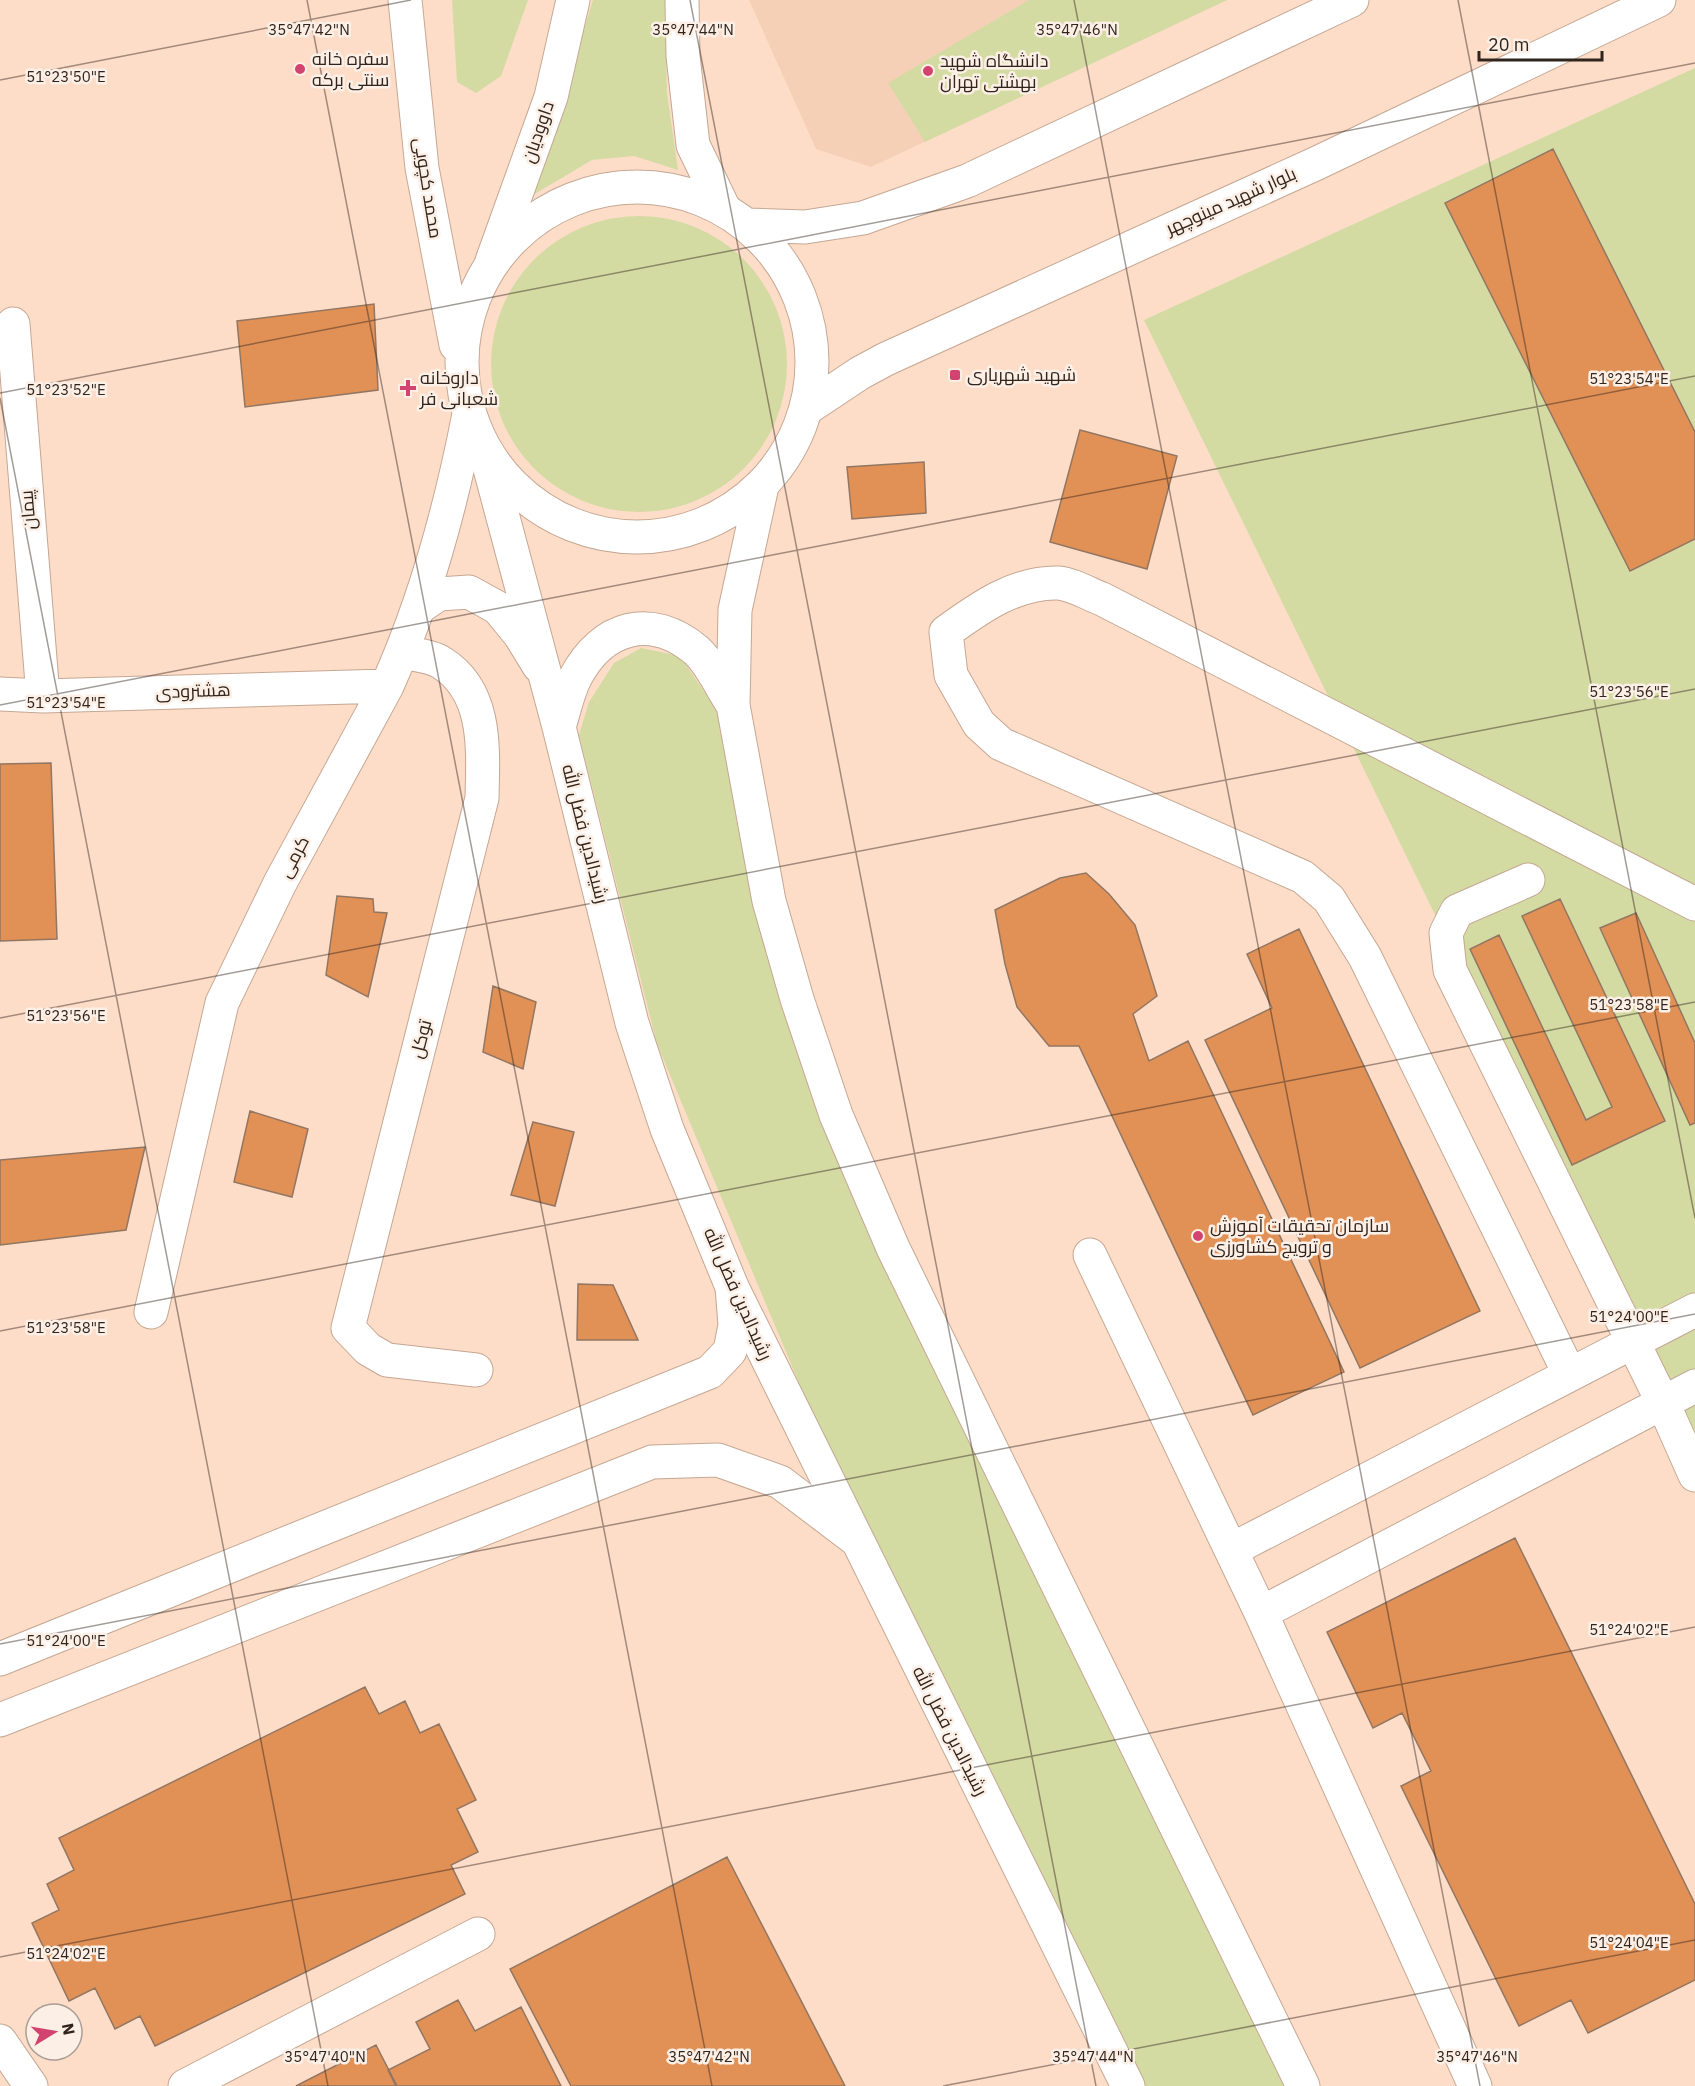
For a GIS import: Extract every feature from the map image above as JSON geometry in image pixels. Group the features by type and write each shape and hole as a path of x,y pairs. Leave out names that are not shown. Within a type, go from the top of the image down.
{"main road":[{"name":"محمد کچویی","path":"405,0 422,168 462,375"},
{"name":"داوودیان","path":"492,261 551,97 573,0"},
{"path":"682,0 683,56 693,146 736,217 782,263 805,309 812,359 806,409 789,451 762,486 718,518 668,536 614,537 563,522 518,492 485,450 469,414 462,375 465,325 473,296 492,261 528,223 573,197 624,186 676,189 736,217 805,227 863,218 967,181 1353,0"},
{"name":"بلوار شهید مینوچهر","path":"806,409 860,373 886,359 1316,164 1659,0"},
{"name":"پیمان","path":"13,324 43,696"},
{"name":"کرمی","path":"151,1311 222,1003 280,883 387,686 402,652 418,608 456,483 469,414"},
{"name":"رشیدالدین فضل الله","path":"485,450 559,727 632,1023 667,1129 732,1287 854,1538 1128,2086"},
{"path":"762,486 735,610 733,705 769,901 796,999 836,1115 893,1248 1303,2086"},
{"path":"1569,1373 1365,957 1329,899 1304,877 1001,744 979,724 951,675 946,632 981,606 1021,588 1060,583 1102,599 1695,904"},
{"path":"418,608 439,594 469,592 479,597 498,608 520,634 546,680"},
{"path":"559,727 575,678 602,644 631,628 664,630 698,652 733,705"},
{"name":"توکل","path":"402,652 441,662 466,683 483,730 482,798 348,1328 368,1349 387,1360 476,1370"},
{"name":"هشترودی","path":"0,694 43,696 387,686"},
{"path":"1528,880 1456,911 1446,933 1450,970 1633,1340 1695,1475"},
{"path":"1090,1255 1261,1613 1475,2086"},
{"path":"0,1659 710,1372 729,1351 735,1325 732,1287"},
{"path":"1231,1550 1569,1373 1695,1310"},
{"path":"1261,1613 1695,1386"},
{"path":"0,1720 652,1462 718,1460 780,1482 854,1538"},
{"path":"185,2086 478,1934"},
{"path":"0,2041 31,2086"}],"shaded area":[{"name":"دانشگاه شهید بهشتی تهران","path":"749,0 1227,0 871,167 816,149"}],"green space":[{"path":"452,0 528,0 501,76 476,93 457,82"},
{"path":"593,0 665,0 667,93 678,170 634,156 592,160 533,195"},
{"path":"1029,0 1227,0 925,142 888,83"},
{"path":"1695,68 1695,1446 1144,320"},
{"path":"639,216 668,219 696,227 733,250 753,270 776,307 784,335 787,364 784,393 776,421 753,458 733,478 696,501 668,509 639,512 610,509 582,501 545,478 525,458 502,421 494,393 491,364 494,335 502,307 525,270 545,250 582,227 610,219"},
{"path":"641,648 680,656 718,712 796,1047 913,1327 1289,2086 1141,2086 817,1426 657,1044 579,735 589,702 614,663"}],"building":[{"path":"1553,149 1695,432 1695,539 1630,571 1445,203"},
{"path":"374,304 378,390 245,407 237,321"},
{"path":"1080,430 1177,456 1147,569 1050,542"},
{"path":"924,462 926,513 852,519 847,467"},
{"path":"51,763 57,939 0,941 0,764"},
{"path":"1086,873 1109,894 1135,925 1157,996 1133,1014 1149,1061 1188,1041 1344,1372 1253,1415 1079,1046 1049,1046 1017,1007 1005,964 995,910 1060,878"},
{"path":"337,896 373,899 374,912 387,913 368,997 326,975"},
{"path":"1560,899 1665,1121 1572,1165 1470,949 1499,935 1586,1120 1612,1107 1522,916"},
{"path":"1636,913 1695,1043 1695,1123 1690,1125 1600,928"},
{"path":"1299,929 1480,1311 1360,1368 1205,1040 1272,1008 1247,954"},
{"path":"493,986 536,1002 523,1069 483,1052"},
{"path":"250,1111 308,1129 292,1197 234,1182"},
{"path":"533,1122 574,1132 555,1206 511,1195"},
{"path":"145,1147 126,1230 0,1245 0,1160"},
{"path":"578,1284 613,1285 638,1340 577,1340"},
{"path":"1515,1538 1695,1904 1695,1980 1588,2033 1571,2000 1519,2026 1401,1786 1431,1771 1402,1713 1373,1728 1327,1632"},
{"path":"365,1687 379,1714 405,1701 420,1733 439,1724 476,1800 457,1809 478,1852 451,1865 465,1894 155,2046 140,2016 115,2029 95,1988 69,2001 32,1923 59,1910 47,1884 74,1870 59,1838"},
{"path":"727,1857 845,2086 571,2086 510,1969"},
{"path":"458,2000 475,2031 521,2007 561,2086 396,2086 388,2070 430,2049 416,2022"},
{"path":"376,2045 397,2086 296,2086"}],"place":[{"name":"سفره خانه سنتی برکه","path":"300,69"},
{"name":"دانشگاه شهید بهشتی تهران","path":"928,71"},
{"name":"شهید شهریاری","path":"955,375"},
{"name":"داروخانه شعبانی فر","path":"408,388"},
{"name":"سازمان تحقیقات آموزش و ترویج کشاورزی","path":"1198,1236"}]}
